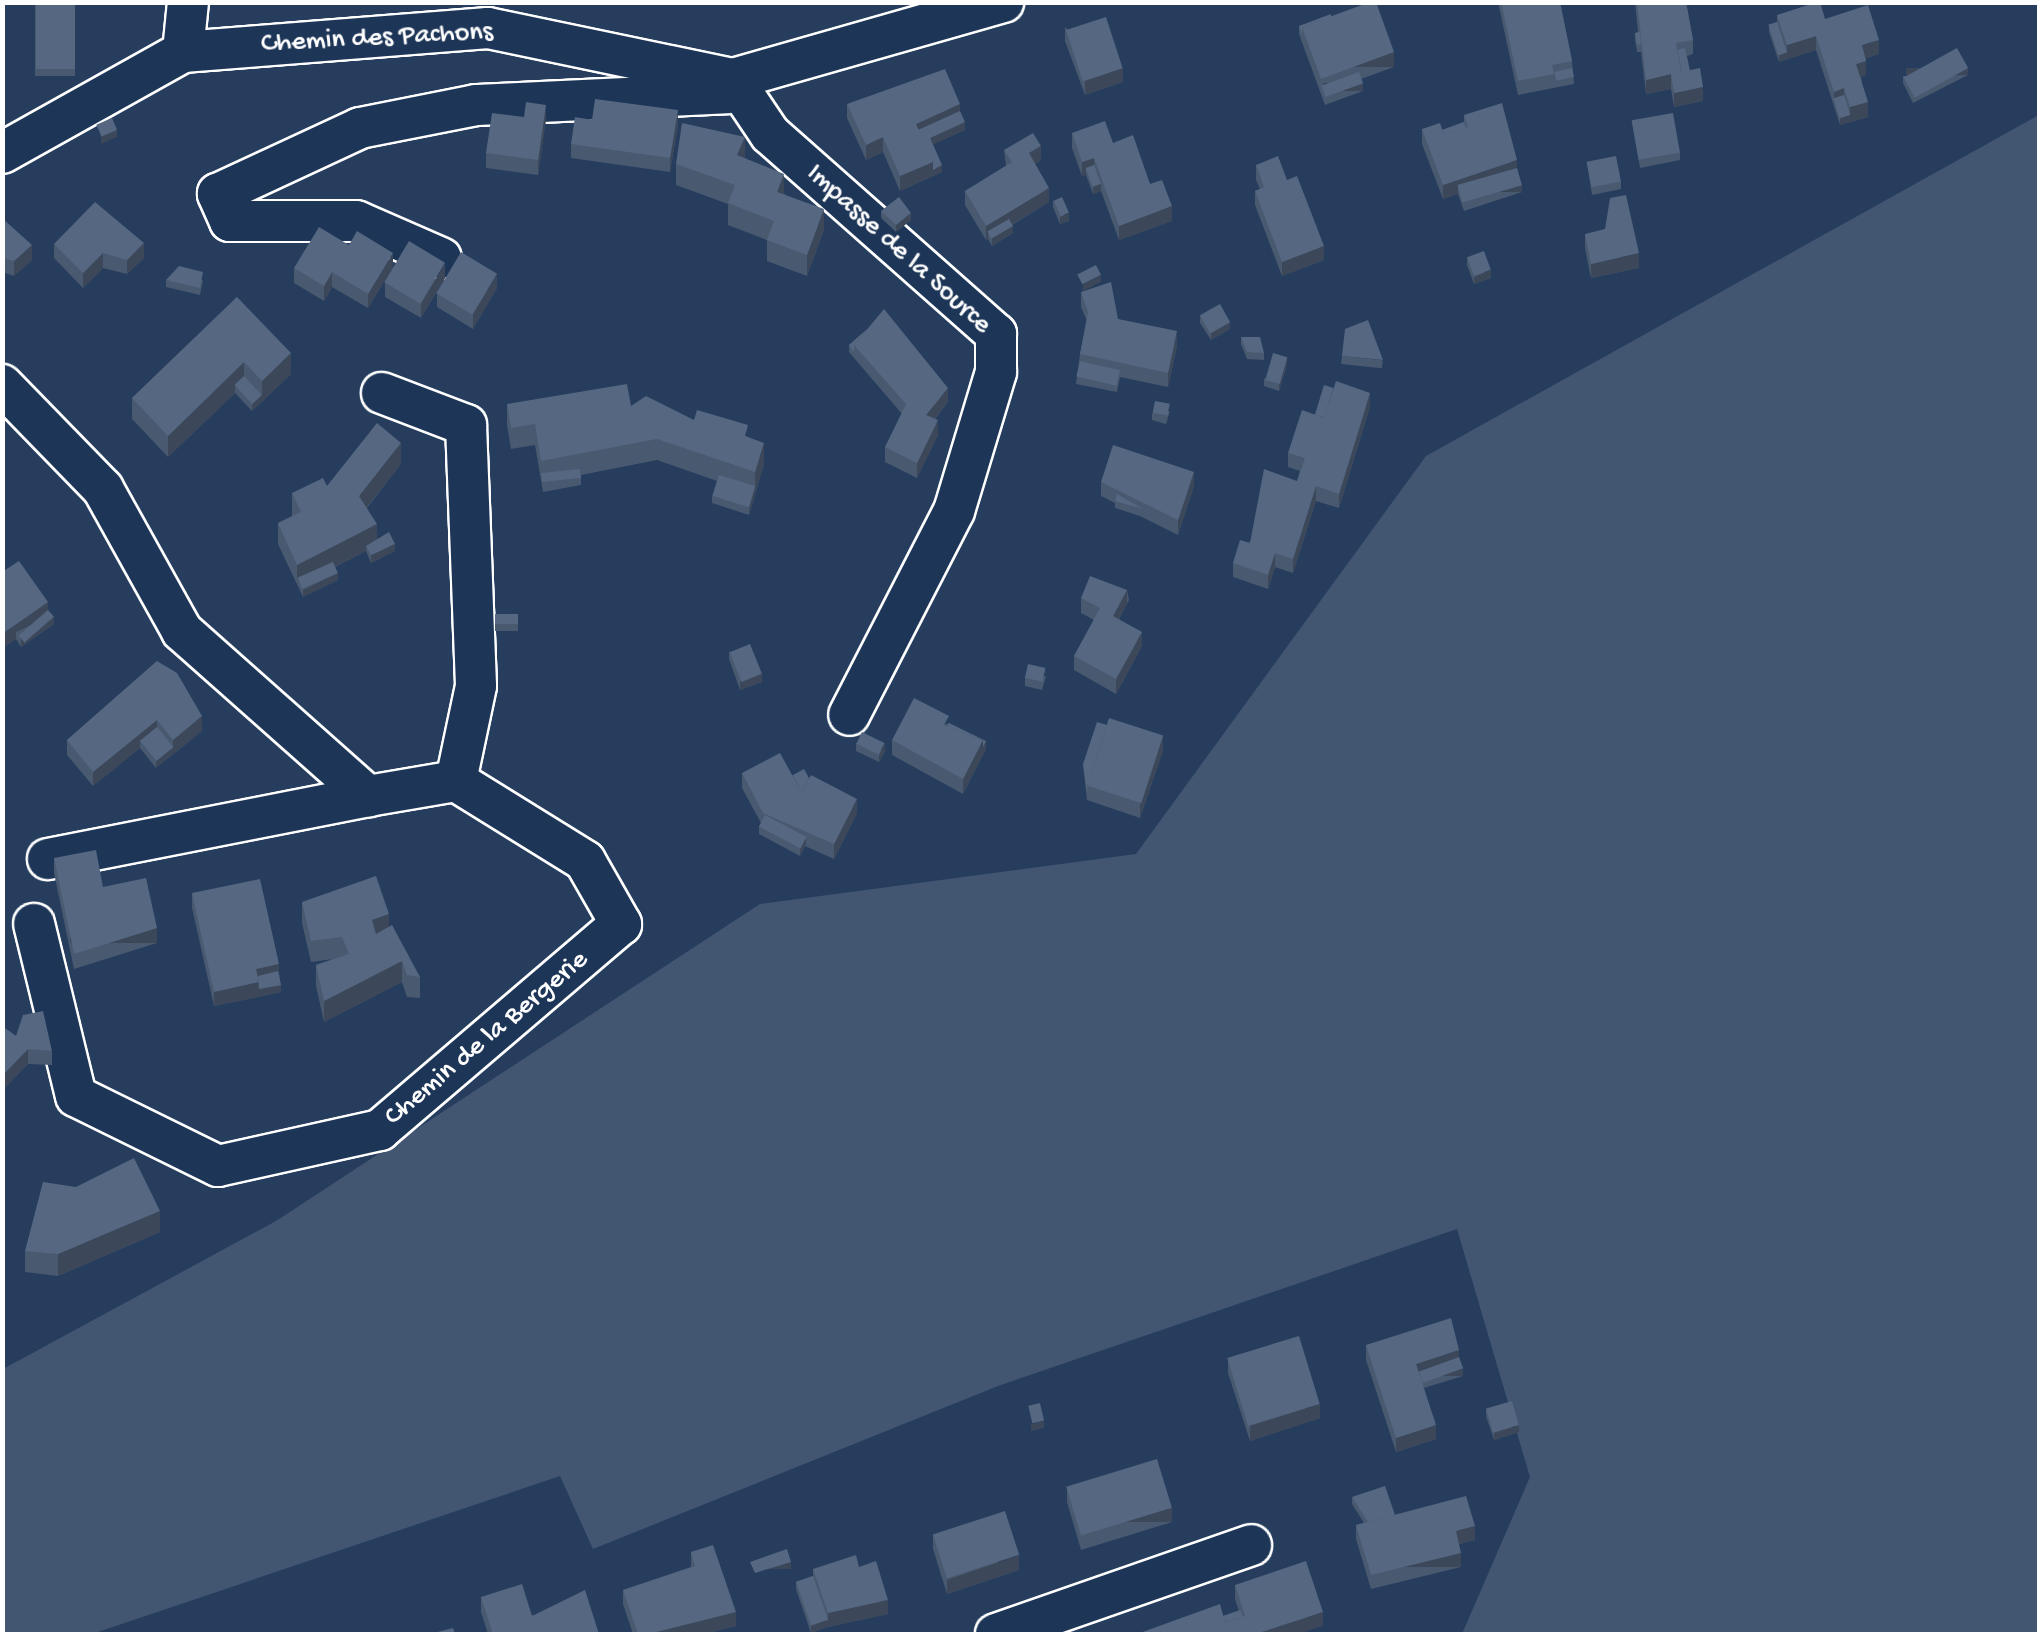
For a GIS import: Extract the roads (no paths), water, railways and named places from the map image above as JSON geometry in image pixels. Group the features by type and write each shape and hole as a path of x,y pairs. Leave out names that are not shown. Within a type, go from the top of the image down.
{"street":[{"path":"183,52 188,2"},
{"name":"Chemin des Pachons","path":"2,154 183,52 488,28 738,86 1003,2"},
{"path":"442,258 356,220 230,220 218,194 360,128 476,104 738,86"},
{"name":"Impasse de la Source","path":"738,86 770,134 996,334 996,372 954,512 849,715"},
{"path":"2,384 102,489 182,631 368,796"},
{"path":"48,860 456,780 476,686 466,425 382,393"},
{"name":"Chemin de la Bergerie","path":"34,924 76,1096 218,1166 380,1130 621,924 585,861 456,780"},
{"path":"996,1634 1080,1621 1251,1544"}]}
